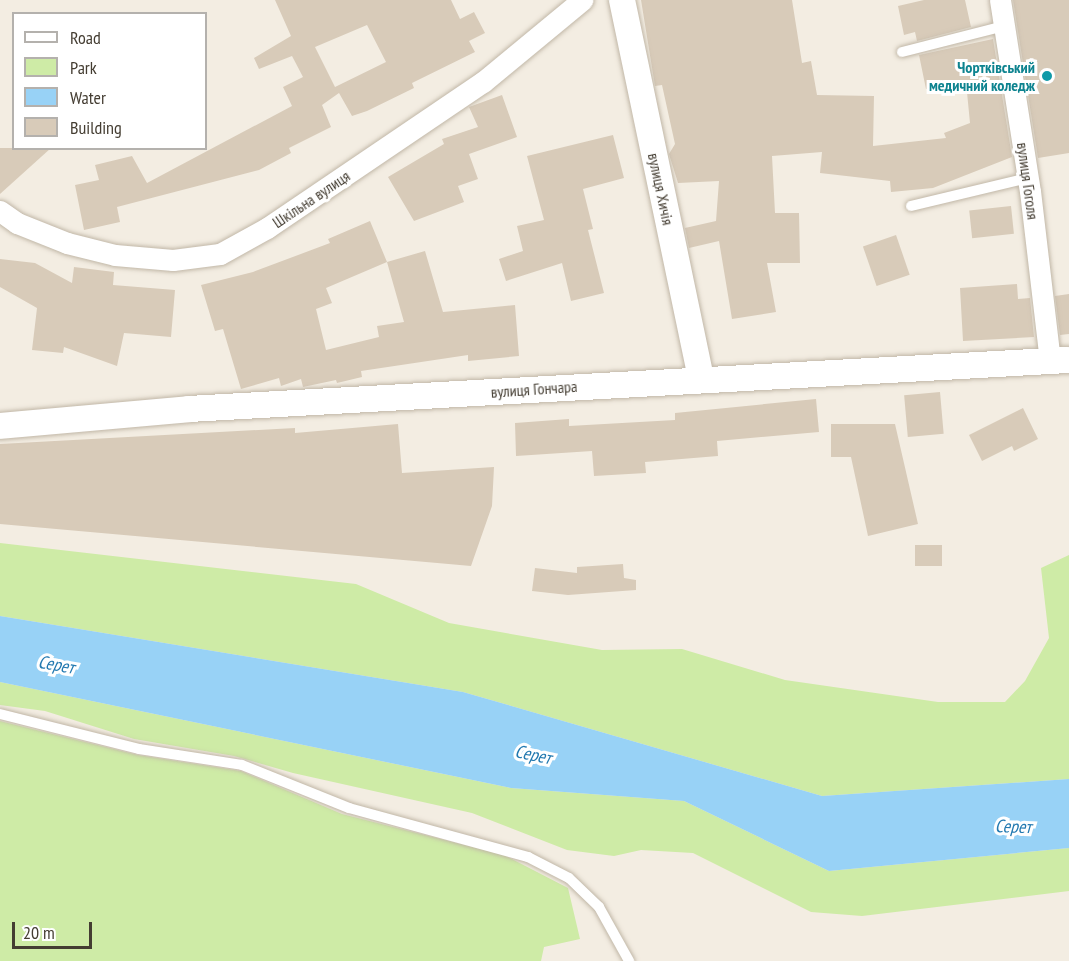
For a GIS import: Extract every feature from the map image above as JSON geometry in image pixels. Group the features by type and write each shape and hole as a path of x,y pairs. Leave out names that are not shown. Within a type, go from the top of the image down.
{"street":[{"name":"Шкільна вулиця","path":"0,211 17,223 67,243 115,255 173,260 220,254 267,228 483,82 582,0"},
{"name":"вулиця Хичія","path":"622,0 701,379"},
{"name":"вулиця Гоголя","path":"1000,0 1060,361"},
{"name":"вулиця Гончара","path":"0,426 189,409 1060,361"}],"lane":[{"path":"902,52 1004,26"},
{"path":"911,206 1028,178"},
{"path":"0,714 139,749 242,765 349,808 528,857 569,878 599,907 629,961"}],"green space":[{"path":"0,543 356,584 449,623 602,650 682,649 785,680 938,702 1005,702 1025,681 1049,638 1041,568 1069,555 1069,779 822,796 463,692 0,616"},
{"path":"0,682 511,788 684,801 829,871 1069,848 1069,891 862,916 811,912 693,853 641,850 614,856 567,850 472,813 293,773 234,756 134,739 45,711 0,705"},
{"path":"0,721 138,755 241,771 342,814 504,855 568,888 580,939 544,947 541,961 0,961"}],"water":[{"name":"Серет","path":"0,616 463,692 822,796 1069,779 1069,848 829,871 684,801 511,788 0,682"}],"building":[{"path":"275,0 451,0 460,19 474,12 485,33 469,41 475,52 412,83 414,88 367,111 352,116 339,93 322,105 331,127 289,148 291,153 259,170 117,207 120,222 84,230 75,185 99,180 95,165 132,156 147,183 292,106 283,87 303,77 292,56 259,69 254,58 291,36","holes":["367,25 386,62 335,87 315,47"]},
{"path":"641,0 792,0 802,63 811,61 817,95 874,96 873,146 946,138 944,133 970,123 966,82 926,89 919,55 993,39 1012,157 933,188 891,192 890,181 820,173 822,152 772,156 775,213 799,213 800,263 767,263 776,312 732,319 719,241 689,248 685,228 716,221 719,181 678,183 669,154 675,144 662,85 655,86"},
{"path":"924,0 965,0 971,27 917,41 915,32 904,35 898,6"},
{"name":"Чортківський медичний коледж","path":"1013,0 1069,0 1069,153 1038,158"},
{"path":"502,95 517,137 469,154 478,179 458,186 464,202 414,221 388,177 444,144 442,139 478,127 469,107"},
{"path":"613,135 624,178 583,189 593,229 588,230 604,293 571,301 562,263 506,281 499,259 523,251 517,226 544,220 527,156"},
{"path":"0,148 49,150 0,194"},
{"path":"1011,206 1014,234 972,238 969,210"},
{"path":"370,221 387,262 425,251 443,312 515,305 519,356 468,361 468,355 361,371 362,377 337,383 336,380 303,387 301,379 281,386 279,378 241,389 223,329 215,331 201,285 253,272 330,243 328,239","holes":["387,262 404,322 377,326 379,337 326,350 316,309 332,303 326,288"]},
{"path":"896,235 910,275 877,286 863,246"},
{"path":"0,259 35,263 72,283 74,267 114,272 113,285 175,290 171,337 124,333 117,366 64,347 63,353 32,350 37,308 0,287"},
{"path":"1017,284 1018,299 1030,298 1034,337 963,341 960,288"},
{"path":"1069,294 1069,334 1060,335 1055,296"},
{"path":"940,392 944,434 908,437 904,395"},
{"path":"816,399 819,432 717,441 718,456 645,462 646,473 594,476 592,451 516,456 515,423 569,419 569,426 675,420 675,413"},
{"path":"1023,408 1038,439 1014,451 1012,446 982,461 969,435"},
{"path":"398,424 402,473 494,467 492,506 471,566 0,524 0,444 295,428 295,433"},
{"path":"831,424 895,424 918,524 868,536 851,457 831,457"},
{"path":"915,545 942,545 942,566 915,566"},
{"path":"623,564 624,578 636,580 636,590 568,595 532,591 535,568 577,573 577,567"}],"place":[{"name":"Чортківський медичний коледж","path":"1047,76"}]}
